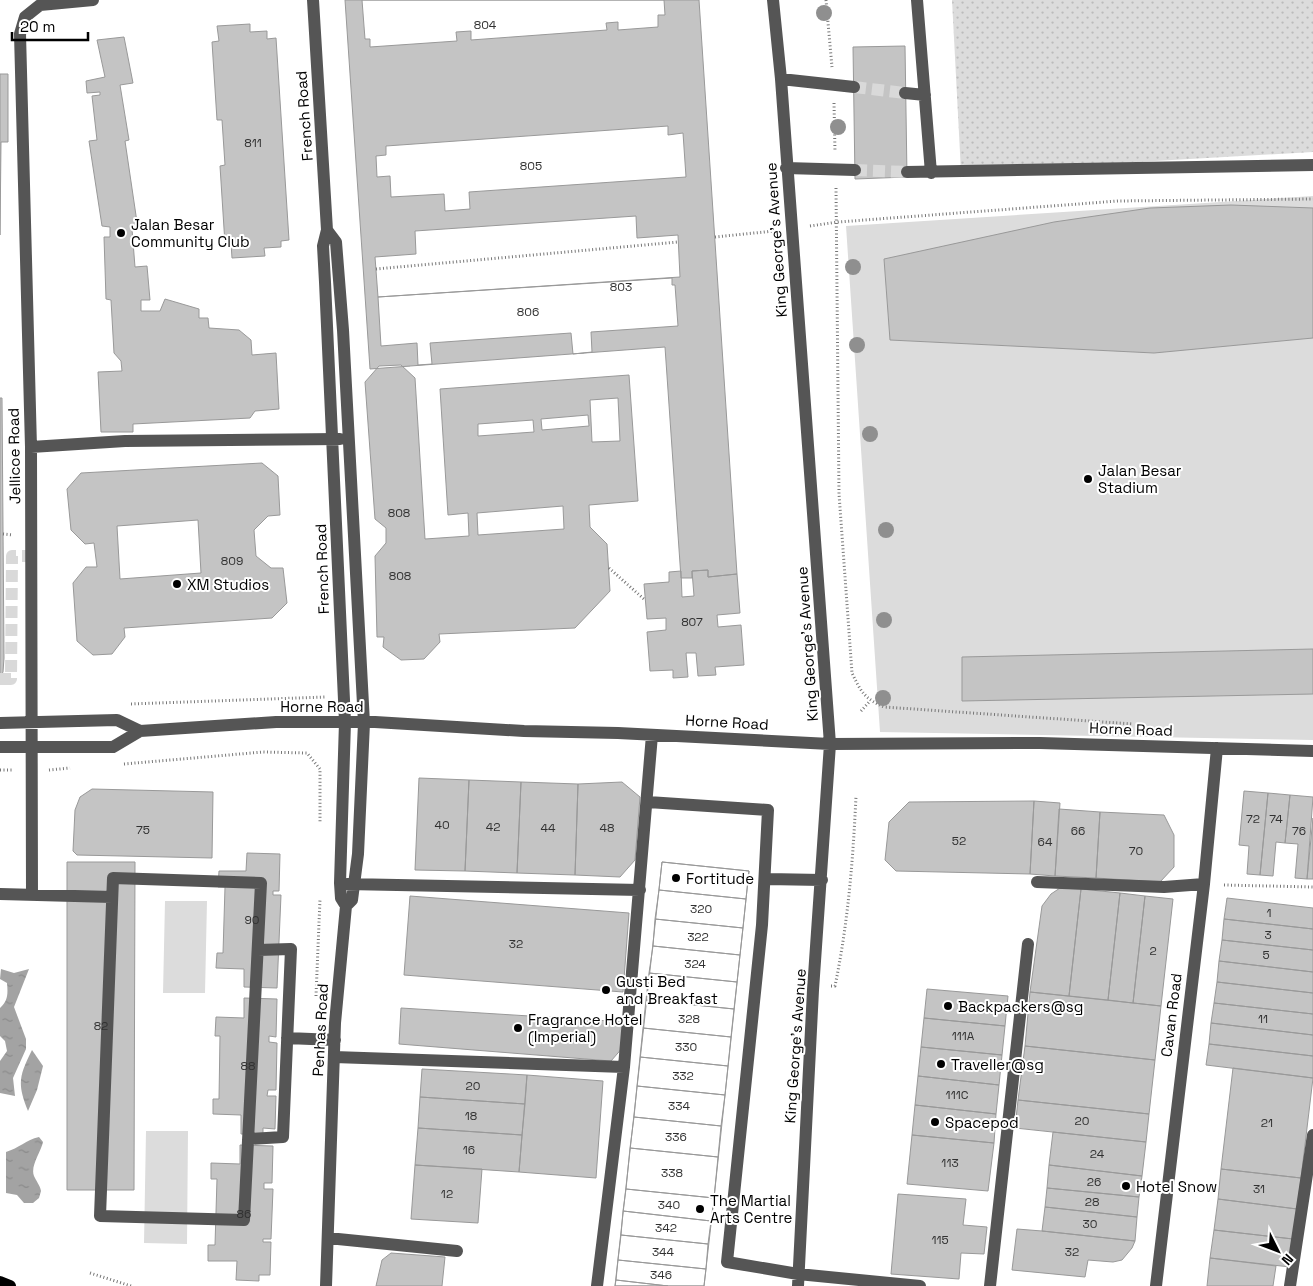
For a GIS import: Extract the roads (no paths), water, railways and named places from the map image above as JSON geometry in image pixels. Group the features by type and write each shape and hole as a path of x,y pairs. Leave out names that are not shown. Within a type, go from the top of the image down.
{"main road":[{"path":"0,1282 10,1286"}],"street":[{"name":"Jellicoe Road","path":"32,895 31,447 20,34 25,17 40,6 93,0"},
{"name":"French Road","path":"312,0 327,230 324,255 345,722 340,883 341,898 346,906"},
{"name":"King George's Avenue","path":"773,0 781,78 790,230 830,744 813,990 798,1280"},
{"path":"917,0 931,173"},
{"path":"781,78 854,87"},
{"path":"905,93 925,96"},
{"path":"907,172 1313,165"},
{"path":"786,168 855,170"},
{"name":"French Road","path":"327,230 336,242 343,330 364,723 362,780"},
{"path":"31,447 125,441 349,438"},
{"name":"Horne Road","path":"0,723 32,724 117,720 140,731"},
{"name":"Horne Road","path":"0,746 113,747 140,731 276,722 345,722 830,744 1040,743 1313,751"},
{"path":"598,1286 624,1067 648,802 652,735"},
{"name":"Cavan Road","path":"1156,1286 1204,884 1217,748"},
{"name":"Penhas Road","path":"326,1286 335,1040 346,906 352,900 355,884 362,780"},
{"path":"648,802 768,810 766,879 727,1262 798,1280 920,1286"},
{"path":"113,878 261,883 244,1220 100,1216 112,897 113,878"},
{"path":"766,879 822,880"},
{"path":"1037,882 1164,887 1204,884"},
{"path":"340,883 640,890"},
{"path":"0,894 112,897"},
{"path":"990,1286 1028,944"},
{"path":"248,1139 283,1137 291,949 258,950"},
{"path":"287,1038 335,1040"},
{"path":"334,1057 624,1067"},
{"path":"1290,1286 1313,1135"},
{"path":"328,1238 457,1251"}],"water":[{"path":"1,969 14,973 29,969 14,1007 26,1039 26,1049 13,1078 15,1096 0,1093 0,1061 7,1051 5,1041 0,1036 0,1008 7,997 7,983 0,979"},
{"path":"32,1050 43,1066 37,1090 28,1111 22,1094 21,1080 24,1067"},
{"path":"39,1137 43,1142 33,1172 41,1191 39,1198 33,1203 24,1203 17,1195 6,1193 6,1152"}],"tunnel":[{"path":"854,87 905,93"},
{"path":"855,170 907,172"},
{"path":"0,679 11,679 12,556 30,556"}],"place":[{"name":"Jalan Besar Community Club","path":"121,233"},
{"name":"Jalan Besar Stadium","path":"1088,479"},
{"name":"XM Studios","path":"177,584"},
{"name":"Fortitude","path":"676,878"},
{"name":"Gusti Bed and Breakfast","path":"606,990"},
{"name":"Backpackers@sg","path":"948,1006"},
{"name":"Fragrance Hotel (Imperial)","path":"518,1028"},
{"name":"Traveller@sg","path":"941,1064"},
{"name":"Spacepod","path":"935,1122"},
{"name":"Hotel Snow","path":"1126,1186"},
{"name":"The Martial Arts Centre","path":"700,1209"}]}
